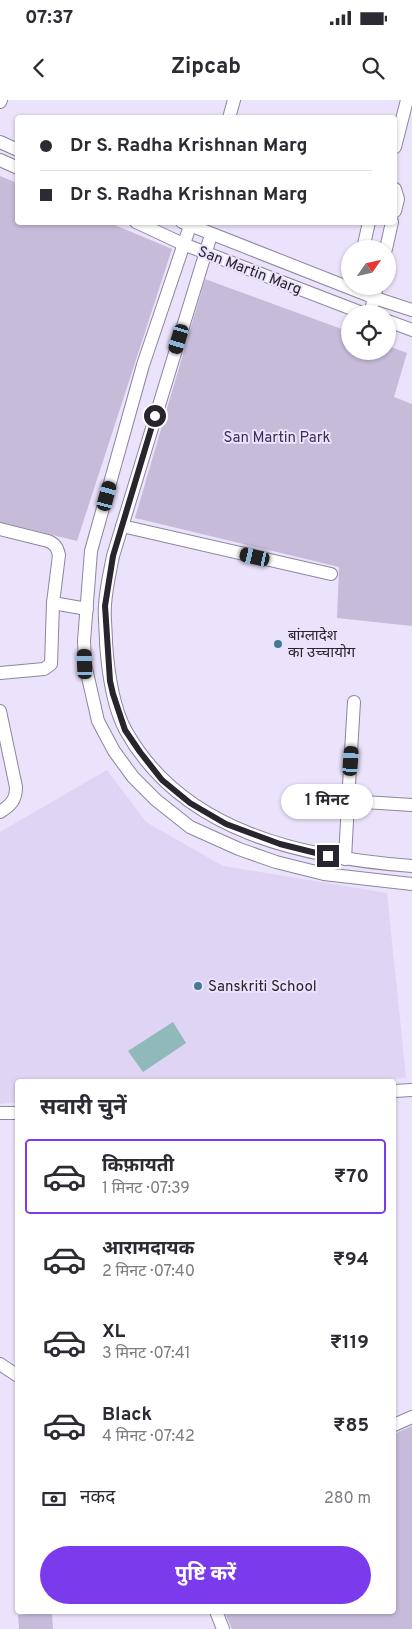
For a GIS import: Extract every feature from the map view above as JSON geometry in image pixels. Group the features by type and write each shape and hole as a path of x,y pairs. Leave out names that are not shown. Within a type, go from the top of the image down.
{"street":[{"path":"230,115 234,100"},
{"path":"397,139 406,100"},
{"path":"0,142 15,149"},
{"path":"0,160 15,167"},
{"name":"San Martin Marg","path":"142,225 205,253 343,305"},
{"path":"186,225 183,244 143,365 91,552 84,641 85,664 98,721 132,777 190,828 239,849 276,862 324,874 412,884"},
{"name":"San Martin Marg","path":"188,225 341,283"},
{"path":"365,240 368,225"},
{"path":"388,240 391,225"},
{"path":"211,235 113,556 105,606 108,668 113,694 125,730 162,780 190,803 226,824 280,844 328,856 412,866"},
{"name":"San Martin Marg","path":"382,295 412,310"},
{"path":"396,325 412,330"},
{"path":"122,526 332,574"},
{"path":"0,529 48,541 58,548 59,555 52,603 51,664 44,669 0,673"},
{"path":"91,552 113,556"},
{"path":"52,603 87,609"},
{"path":"344,859 354,702"},
{"path":"0,711 16,787 16,796 13,802 0,812"},
{"path":"156,800 170,786"},
{"path":"348,801 412,805"},
{"path":"324,874 328,856"},
{"path":"396,1090 412,1090"},
{"path":"0,1113 15,1112"},
{"path":"0,1364 15,1374"},
{"path":"396,1424 412,1417"},
{"path":"217,1614 224,1629"}],"shaded area":[{"name":"Sanskriti School","path":"107,770 146,822 223,866 387,893 406,1078 15,1079 15,1102 0,1104 0,832"},
{"path":"173,1022 186,1043 143,1072 128,1051"}],"green space":[{"path":"0,176 15,182 15,225 115,225 172,249 77,541 0,522"},
{"name":"San Martin Park","path":"205,279 341,329 341,360 396,360 396,349 407,353 394,397 412,404 412,626 337,618 339,567 135,518"},
{"path":"412,1426 412,1629 232,1629 225,1614 396,1614 396,1433"},
{"path":"52,1614 53,1629 19,1629 18,1615"}],"place":[{"name":"बांग्लादेश का उच्चायोग","path":"278,644"},
{"name":"Sanskriti School","path":"198,986"}],"route":[{"path":"155,416 113,556 105,606 110,681 125,730 162,780 190,803 226,824 280,844 328,856"}]}
